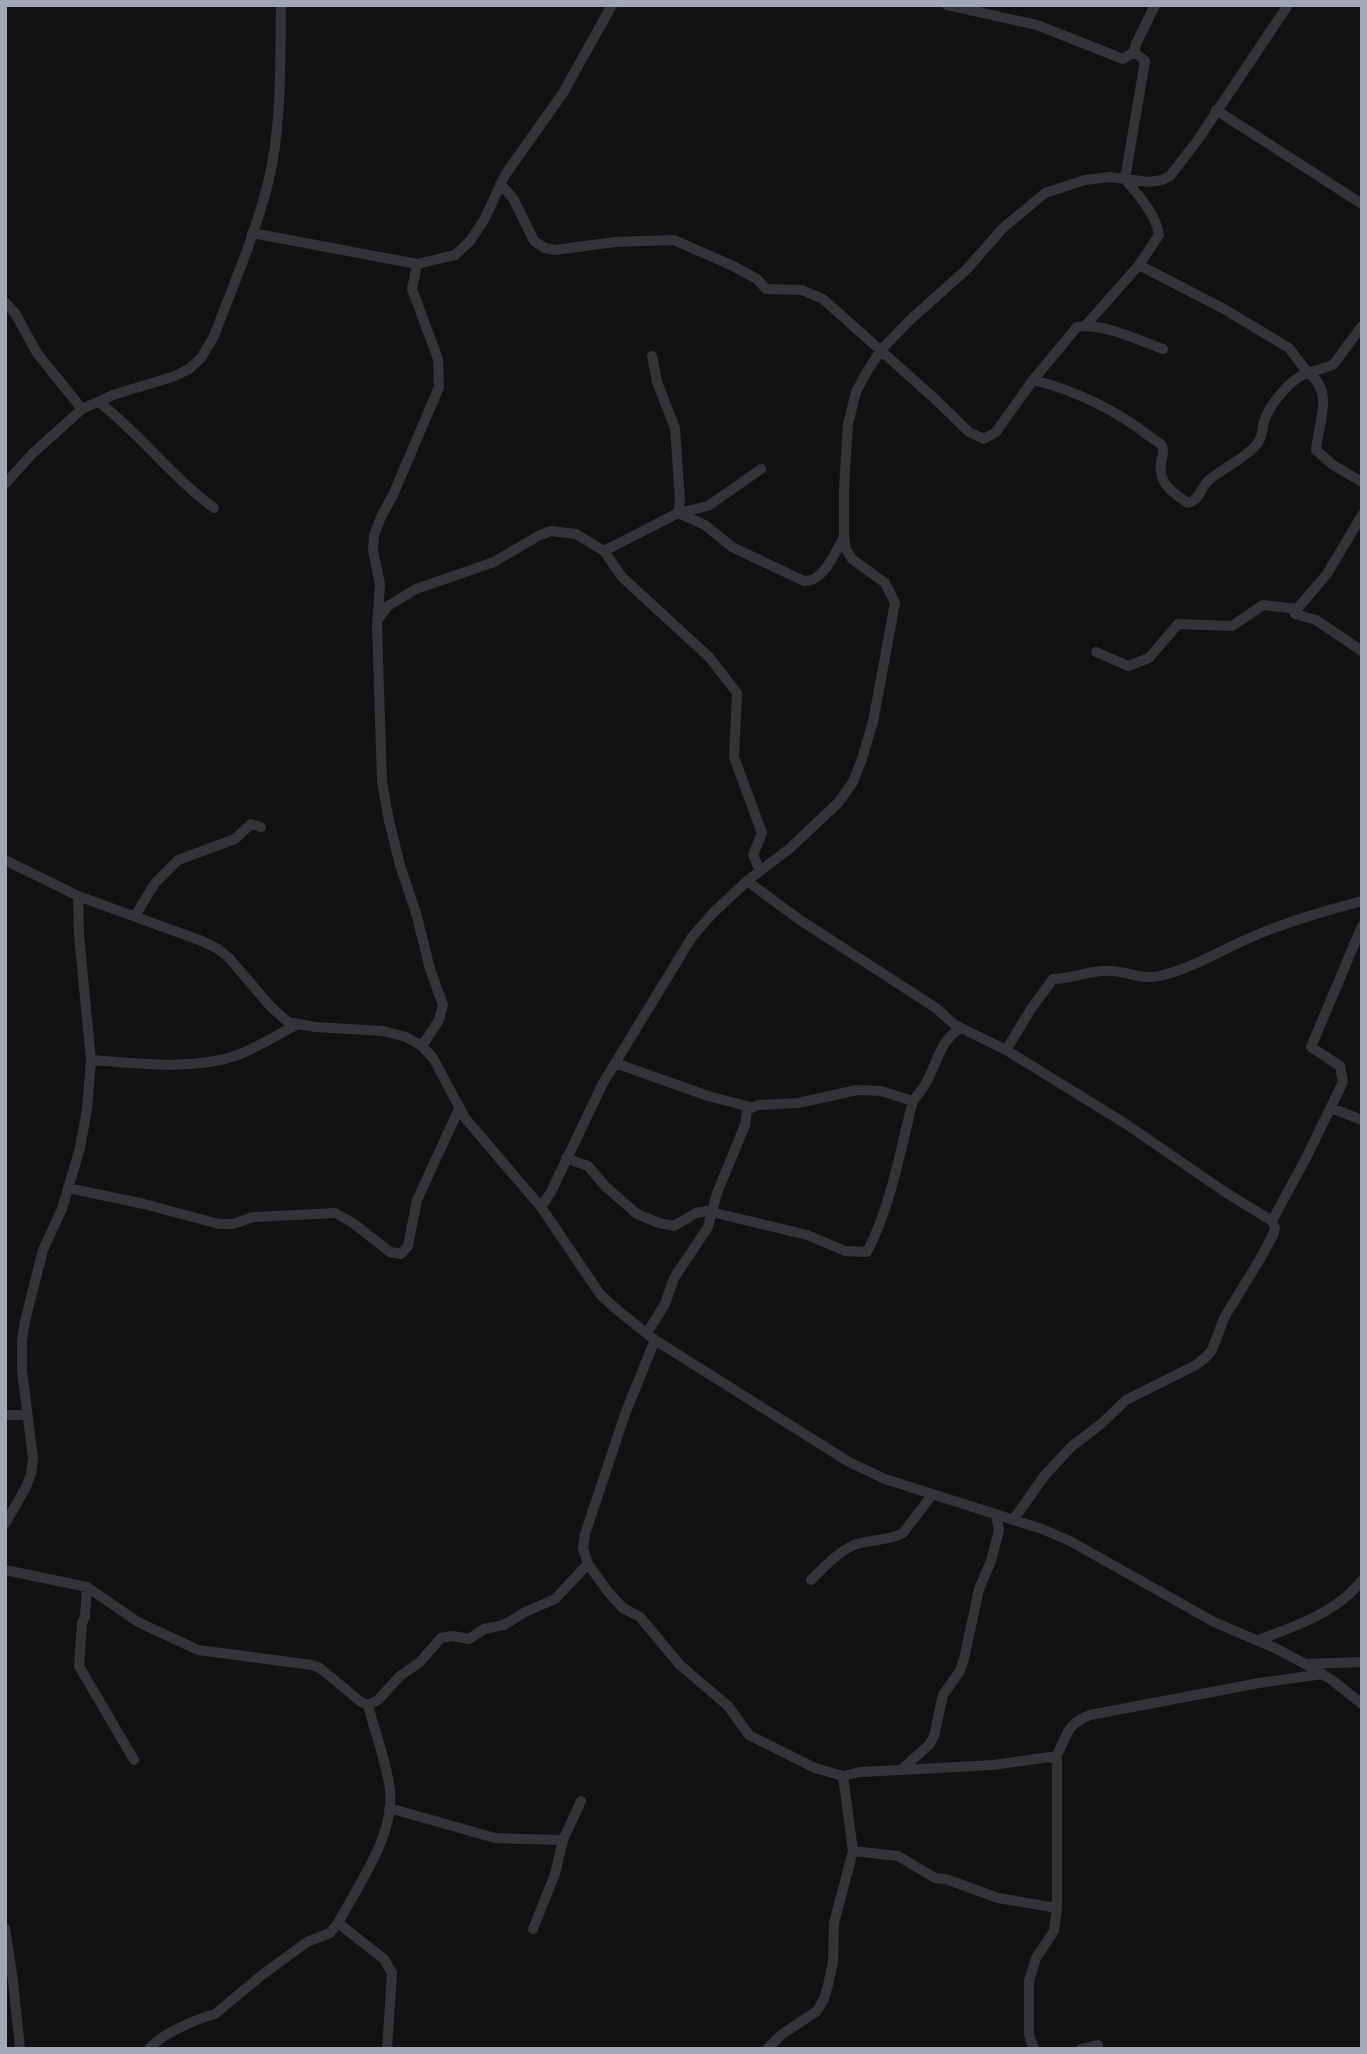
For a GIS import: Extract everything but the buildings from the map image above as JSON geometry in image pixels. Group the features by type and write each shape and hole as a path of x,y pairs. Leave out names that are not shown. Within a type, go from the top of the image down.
{"street":[{"path":"5,484 32,454 82,410 189,369 201,358 214,336 268,184 274,155 281,5"},
{"path":"251,233 417,264 455,255 470,241 484,220 500,184 563,93 612,5"},
{"path":"947,5 1037,25 1120,59 1134,52 1153,6"},
{"path":"541,1207 615,1063 692,937 747,881 789,849 838,803 853,782 863,759 873,722 895,603 885,583 852,559 846,549 844,537 848,424 856,392 866,373 881,350 933,298 966,270 1003,228 1045,193 1085,180 1110,177 1149,182 1170,176 1197,141 1288,5"},
{"path":"1086,325 1139,265 1159,235 1158,227 1147,207 1125,179 1145,61 1134,52"},
{"path":"1216,110 1362,204"},
{"path":"500,184 513,198 538,245 555,250 615,242 674,240 733,266 757,279 765,289 787,288 812,293 843,315 969,432 984,439 996,432 1033,380 1077,327 1086,325 1163,349"},
{"path":"417,264 412,289 438,359 439,387 374,535 373,551 381,595 377,625 382,782 389,821 430,969 443,1005 439,1020 422,1046"},
{"path":"1139,265 1224,309 1289,348 1308,373 1317,378 1324,392 1316,450 1333,466 1362,482"},
{"path":"5,302 15,313 37,353 82,410"},
{"path":"1033,380 1056,385 1105,408 1133,423 1160,444 1164,452 1162,481 1172,493 1188,503 1194,502 1209,480 1256,446 1262,436 1264,422 1274,405 1299,375 1333,365 1362,326"},
{"path":"652,356 657,382 675,428 681,500 678,513"},
{"path":"99,402 128,424 195,494 214,508"},
{"path":"604,551 678,513 708,506 761,469"},
{"path":"678,513 705,525 732,547 804,581 813,580 824,571 844,537"},
{"path":"1362,515 1327,574 1297,609 1297,616 1315,620 1362,651"},
{"path":"377,625 384,610 416,589 494,562 551,531 576,534 604,551 622,577 709,656 737,693 734,757 762,833 753,856 760,871"},
{"path":"1096,652 1128,666 1149,658 1178,624 1232,626 1262,605 1297,609"},
{"path":"135,916 156,883 178,860 235,839 251,824 261,827"},
{"path":"5,860 78,895 218,949 244,974 280,1016 296,1025 383,1031 406,1037 422,1046 433,1058 459,1109 541,1207 600,1294 615,1309 651,1336 849,1462 885,1479 1070,1541 1186,1607 1305,1664 1362,1704"},
{"path":"747,881 800,920 961,1028 1006,1050 1126,1124 1272,1221 1275,1228 1260,1259 1224,1318 1212,1350 1206,1357 1126,1400 1071,1447 1045,1475 1013,1520"},
{"path":"5,1524 31,1474 33,1458 21,1361 25,1321 43,1250 62,1209 80,1148 87,1109 91,1060 83,991 78,895"},
{"path":"1006,1050 1053,979 1071,979 1097,971 1112,971 1144,978 1167,974 1304,917 1362,901"},
{"path":"1272,1221 1343,1082 1342,1072 1333,1060 1311,1047 1362,926"},
{"path":"91,1060 170,1064 206,1062 237,1055 296,1025"},
{"path":"566,1158 588,1166 605,1186 637,1214 659,1223 674,1226 696,1213 706,1211 807,1235 845,1251 867,1252 892,1185 913,1101 926,1083 944,1042 961,1028"},
{"path":"615,1063 708,1096 750,1107 798,1103 857,1090 881,1091 913,1101"},
{"path":"750,1107 703,1235 674,1278 651,1336 585,1534 583,1548 588,1564 615,1600 640,1617 680,1665 728,1706 749,1735 815,1768 843,1776 860,1772 993,1765 1055,1758"},
{"path":"1331,1108 1362,1120"},
{"path":"68,1188 219,1224 233,1224 253,1217 335,1213 353,1223 390,1252 401,1255 408,1245 417,1200 459,1109"},
{"path":"5,1415 26,1415"},
{"path":"811,1580 830,1561 852,1546 880,1538 896,1537 903,1533 932,1495"},
{"path":"901,1770 929,1745 934,1736 943,1695 960,1671 979,1589 991,1561 999,1530 996,1515"},
{"path":"5,1570 88,1587 138,1622 198,1650 305,1663 320,1668 361,1702 369,1705 378,1700 400,1676 420,1662 441,1638 453,1636 469,1639 484,1629 504,1625 555,1599 588,1564"},
{"path":"1258,1640 1295,1627 1317,1615 1345,1597 1362,1580"},
{"path":"88,1587 79,1666 134,1760"},
{"path":"1305,1664 1362,1662"},
{"path":"1055,1758 1070,1726 1090,1714 1322,1674"},
{"path":"149,2049 157,2040 215,2014 262,1975 307,1942 330,1933 338,1923 379,1847 389,1808 390,1790 369,1705"},
{"path":"1034,2049 1029,2035 1029,1981 1036,1958 1054,1931 1057,1908 1058,1763 1055,1758"},
{"path":"767,2049 781,2035 817,2011 824,1999 834,1962 834,1923 853,1852 843,1776"},
{"path":"533,1929 555,1874 563,1840 581,1801"},
{"path":"389,1808 495,1838 563,1840"},
{"path":"853,1852 898,1856 935,1878 946,1879 998,1898 1057,1908"},
{"path":"338,1923 384,1959 392,1973 387,2049"},
{"path":"5,1928 20,2049"},
{"path":"1081,2049 1098,2045"}]}
